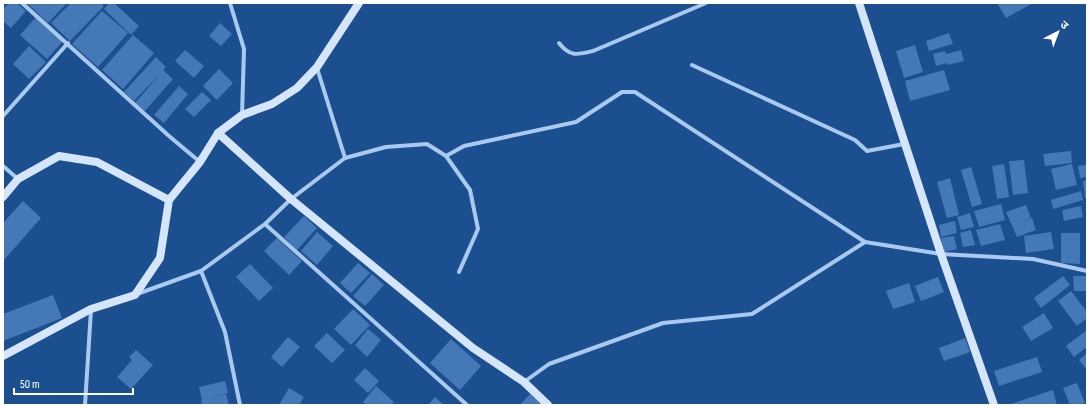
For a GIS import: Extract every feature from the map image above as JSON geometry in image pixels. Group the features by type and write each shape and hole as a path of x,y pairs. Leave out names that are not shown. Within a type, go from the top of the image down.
{"street":[{"path":"22,3 68,43 169,136 200,162"},
{"path":"230,3 244,49 242,115"},
{"path":"135,294 160,258 169,200 200,162 218,133 242,115 272,104 297,88 316,67 358,3"},
{"path":"559,43 564,50 576,55 593,51 706,3"},
{"path":"859,3 904,144 994,405"},
{"path":"3,116 68,43"},
{"path":"692,65 855,140 868,151 904,144"},
{"path":"316,67 345,158"},
{"path":"446,156 464,146 576,122 622,92 635,92 865,242 941,254 1033,259 1087,270"},
{"path":"218,133 291,200 473,348 524,382 548,405"},
{"path":"3,356 91,309 202,271 265,224 291,200 345,158 386,147 427,144 446,156 470,190 478,229 459,272"},
{"path":"3,197 18,179 59,156 97,162 169,200"},
{"path":"3,166 18,179"},
{"path":"265,224 467,405"},
{"path":"524,382 549,364 663,323 752,314 865,242"},
{"path":"202,271 225,332 240,405"},
{"path":"85,405 91,309"}],"building":[{"path":"9,3 17,3 26,11 11,28 3,21 3,9"},
{"path":"27,3 67,3 48,23"},
{"path":"71,3 100,3 104,6 70,41 51,23"},
{"path":"109,3 114,3 139,26 131,35 104,9"},
{"path":"997,3 1033,3 1006,18"},
{"path":"102,11 128,33 98,67 72,44"},
{"path":"36,17 63,41 47,59 20,35"},
{"path":"220,23 232,34 221,46 209,36"},
{"path":"949,33 953,44 929,51 926,41"},
{"path":"133,35 154,53 123,89 102,70"},
{"path":"915,45 923,72 904,78 896,51"},
{"path":"29,46 46,62 29,79 13,64"},
{"path":"185,50 204,66 194,78 175,61"},
{"path":"961,50 964,61 936,66 933,54 945,51 946,54"},
{"path":"156,57 166,67 163,70 173,79 145,111 135,103 160,74 134,101 124,92"},
{"path":"219,69 233,83 217,100 203,86"},
{"path":"944,70 950,90 910,101 905,81"},
{"path":"179,86 188,94 164,123 154,115"},
{"path":"202,92 211,100 194,117 185,109"},
{"path":"1071,151 1072,163 1045,166 1043,154"},
{"path":"1024,160 1028,193 1013,195 1009,161"},
{"path":"1004,164 1009,197 997,199 992,166"},
{"path":"1072,164 1077,185 1056,190 1051,169"},
{"path":"1087,165 1087,177 1080,178 1078,166"},
{"path":"971,167 982,204 972,207 961,170"},
{"path":"950,178 959,215 947,218 937,182"},
{"path":"1087,180 1087,198 1085,198 1083,181"},
{"path":"1081,191 1083,200 1053,209 1051,200"},
{"path":"23,201 41,218 3,261 3,223"},
{"path":"1001,204 1005,220 979,227 974,211"},
{"path":"1026,205 1031,218 1017,223 1032,218 1036,230 1017,237 1006,212"},
{"path":"1081,206 1083,217 1064,221 1062,210"},
{"path":"970,213 974,227 961,230 957,217"},
{"path":"304,216 317,228 297,250 284,237"},
{"path":"955,221 957,233 941,237 939,225"},
{"path":"1000,224 1005,240 981,246 976,230"},
{"path":"971,230 975,245 963,247 960,233"},
{"path":"317,232 333,246 317,265 301,251"},
{"path":"1051,232 1054,249 1026,253 1024,236"},
{"path":"1061,233 1080,233 1080,264 1061,263"},
{"path":"954,236 957,249 944,252 941,238"},
{"path":"277,238 302,261 289,275 264,251"},
{"path":"358,263 370,273 351,293 340,283"},
{"path":"250,264 273,288 259,301 236,277"},
{"path":"372,274 384,285 365,306 353,296"},
{"path":"1063,276 1070,285 1041,308 1034,298"},
{"path":"1073,276 1087,276 1087,291 1074,291"},
{"path":"938,277 944,292 921,301 915,286"},
{"path":"909,283 915,302 893,309 886,291"},
{"path":"1071,291 1087,312 1087,318 1077,326 1058,301"},
{"path":"53,295 62,318 3,341 3,314"},
{"path":"353,309 370,325 351,345 334,329"},
{"path":"1044,313 1053,328 1031,341 1022,327"},
{"path":"368,329 381,340 367,357 355,345"},
{"path":"1087,330 1087,347 1074,357 1066,346"},
{"path":"327,333 345,350 332,363 314,346"},
{"path":"288,337 300,347 282,367 271,357"},
{"path":"965,338 970,352 944,361 939,348"},
{"path":"451,339 481,366 460,390 430,363"},
{"path":"136,350 153,365 131,389 117,377 132,360 129,357"},
{"path":"1087,353 1087,370 1079,360"},
{"path":"1037,357 1042,372 999,386 994,371"},
{"path":"365,368 379,381 368,393 354,380"},
{"path":"225,381 228,393 207,398 226,394 229,405 202,405 199,387"},
{"path":"1077,383 1085,403 1080,405 1070,405 1063,388"},
{"path":"376,386 394,402 391,405 367,405 363,402"},
{"path":"289,388 304,397 299,405 279,405"},
{"path":"1053,390 1057,405 1011,405 1011,404"},
{"path":"530,394 541,404 520,405"},
{"path":"435,397 444,405 428,405"}]}
